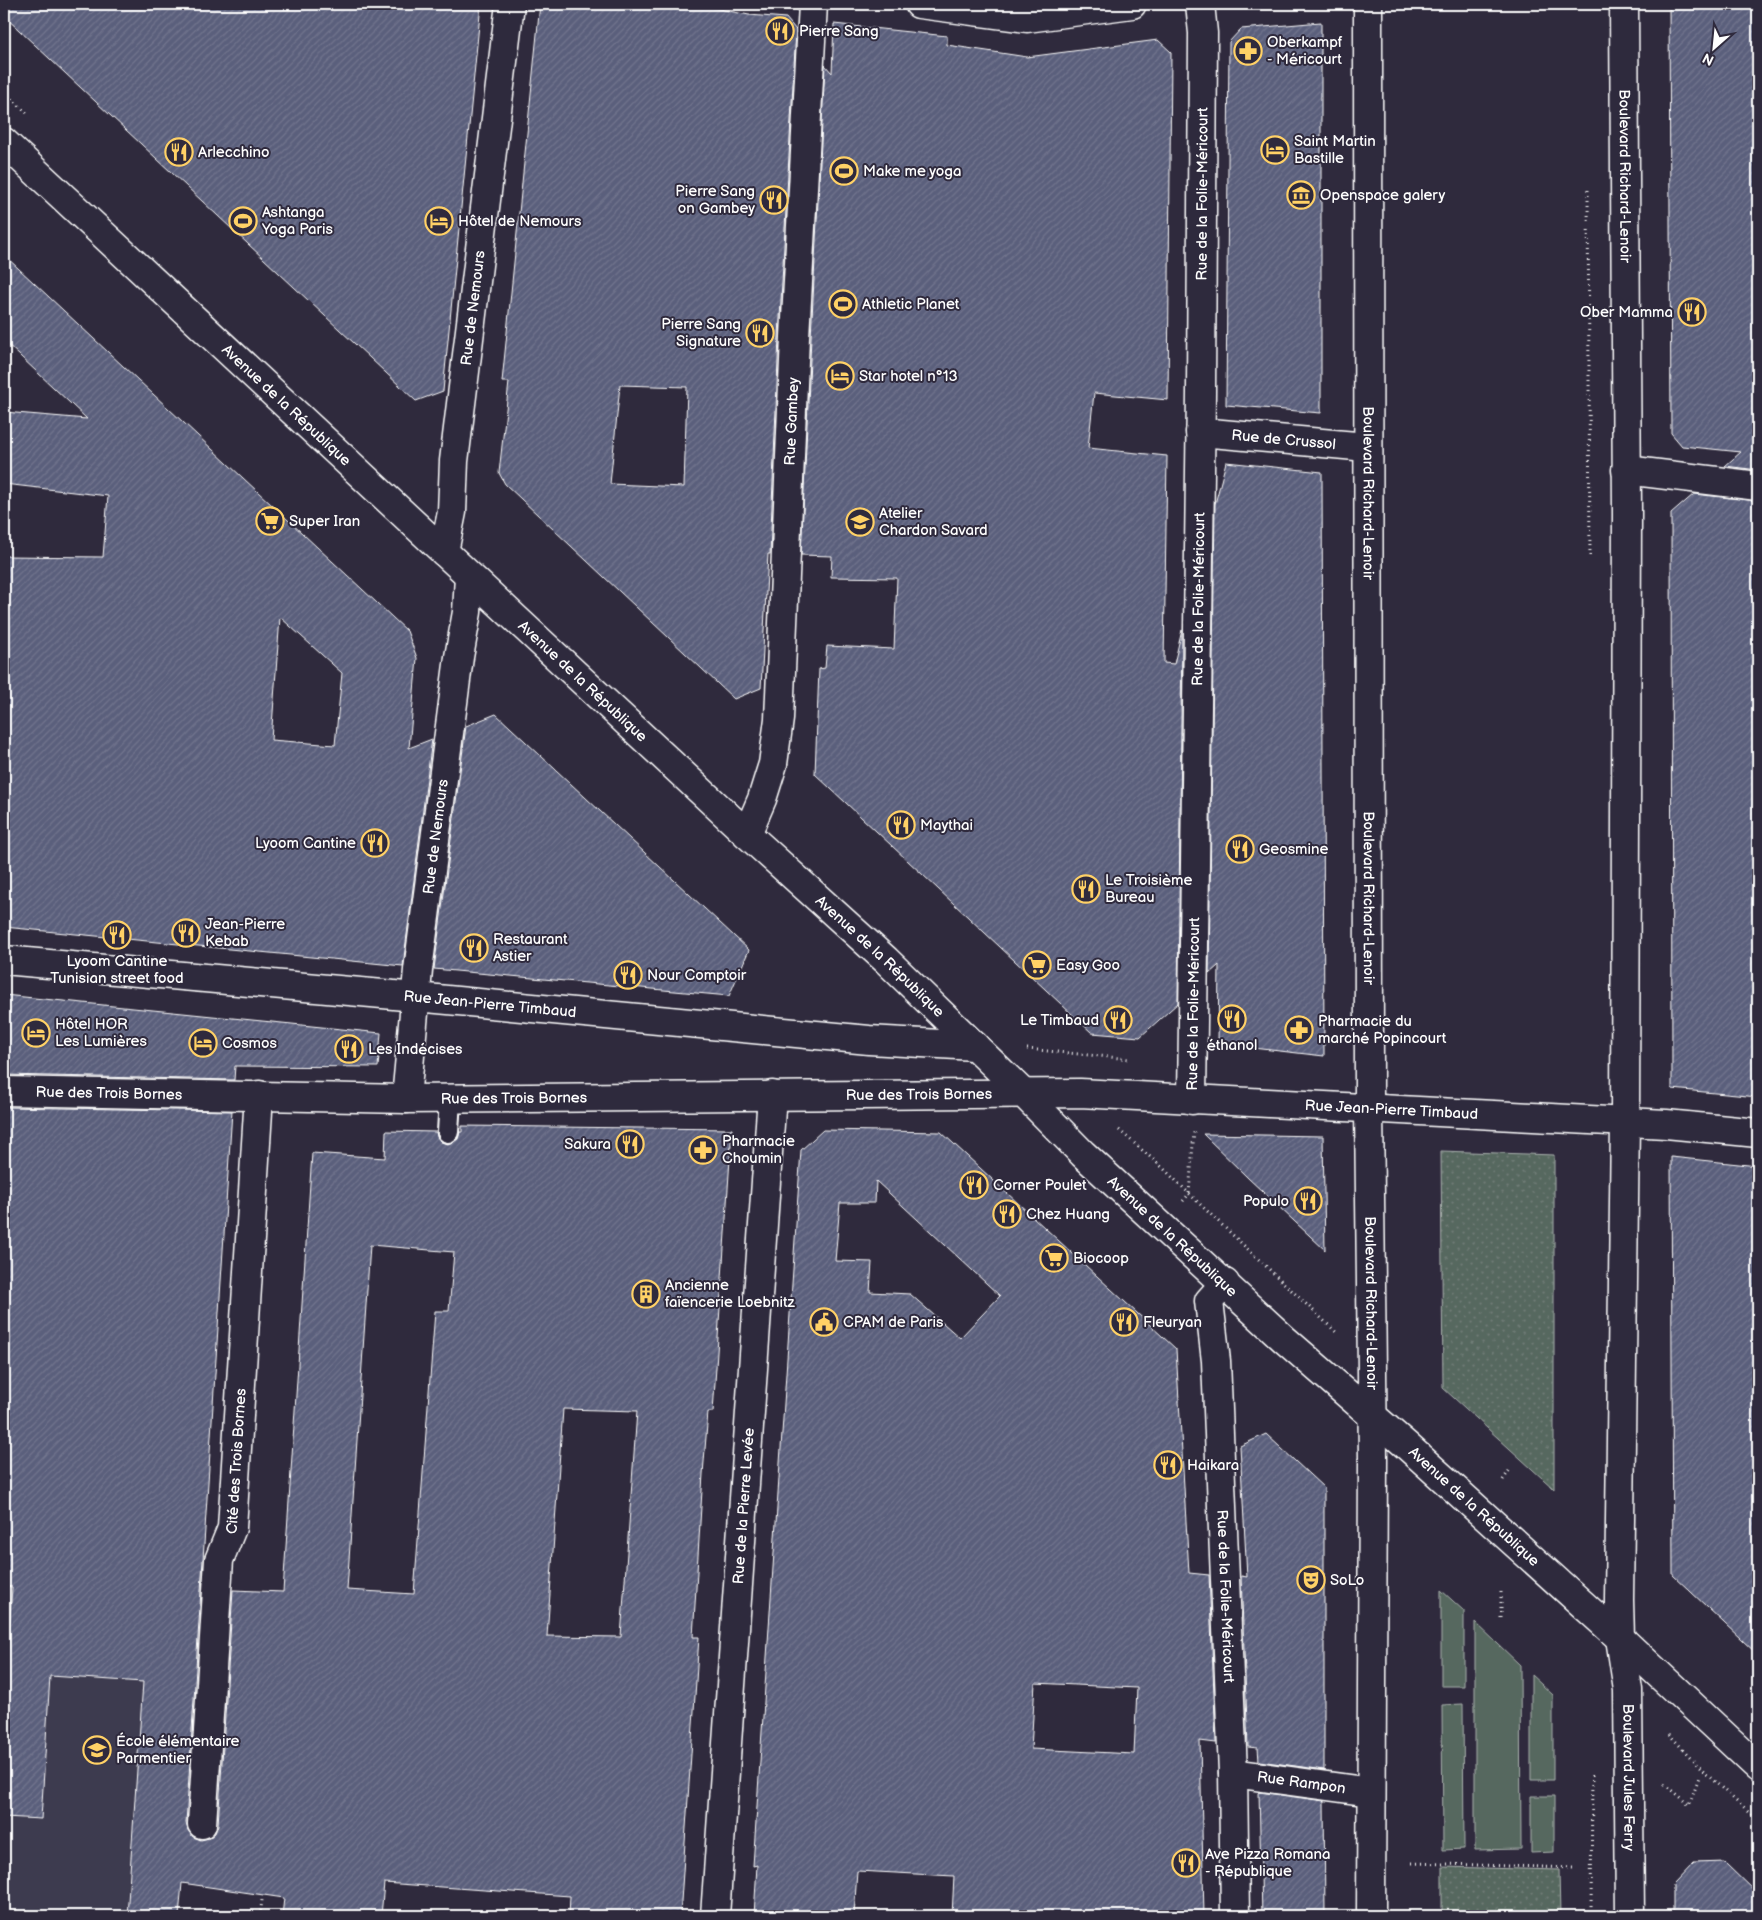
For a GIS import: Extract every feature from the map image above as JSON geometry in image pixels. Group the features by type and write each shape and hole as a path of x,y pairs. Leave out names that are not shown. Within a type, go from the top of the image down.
{"street":[{"name":"Rue de Nemours","path":"444,552 452,512 454,461 510,4"},
{"name":"Rue Gambey","path":"747,834 762,798 773,764 779,719 795,337 813,4"},
{"path":"919,4 1027,18 1132,4"},
{"name":"Rue de la Folie-Méricourt","path":"1192,1100 1202,393 1203,43 1200,4"},
{"name":"Boulevard Richard-Lenoir","path":"1368,4 1367,447 1372,1416 1370,1792"},
{"name":"Boulevard Richard-Lenoir","path":"1620,1638 1625,1122 1626,470 1624,4"},
{"name":"Avenue de la République","path":"4,142 747,834 879,954 1024,1093 1083,1154 1284,1339 1620,1638 1758,1767"},
{"name":"Rue de Crussol","path":"1200,432 1367,447"},
{"path":"1626,470 1758,486"},
{"name":"Rue de Nemours","path":"406,1099 416,997 458,657 467,612 469,576"},
{"name":"Rue Jean-Pierre Timbaud","path":"4,960 869,1040 976,1046"},
{"name":"Rue des Trois Bornes","path":"4,1091 406,1099 1024,1093"},
{"name":"Rue Jean-Pierre Timbaud","path":"1024,1093 1120,1095 1666,1124 1758,1133"},
{"name":"Cité des Trois Bornes","path":"202,1824 219,1560 232,1528 259,1095"},
{"name":"Rue de la Pierre Levée","path":"715,1916 772,1095"},
{"name":"Rue de la Folie-Méricourt","path":"1225,1284 1209,1302 1216,1361 1233,1773 1235,1916"},
{"name":"Boulevard Jules Ferry","path":"1620,1638 1628,1690 1630,1916"},
{"name":"Rue Rampon","path":"1233,1773 1370,1792"},
{"path":"1370,1792 1370,1916"}],"lane":[{"path":"448,1132 450,1098"}],"path":[{"path":"1588,187 1590,561"},
{"name":"Rue de la Folie-Méricourt","path":"1189,1194 1194,1133 1192,1100"},
{"path":"1112,1124 1164,1168 1189,1194 1279,1278"},
{"path":"1503,1480 1511,1468"},
{"path":"1501,1592 1501,1620"},
{"path":"1591,1916 1593,1766"},
{"path":"1703,1771 1758,1821"},
{"path":"1662,1783 1689,1804 1699,1778"},
{"path":"1412,1864 1575,1868"},
{"path":"260,1916 262,1900"}],"shaded area":[{"name":"École élémentaire Parmentier","path":"4,1564 26,1565 196,1657 179,1916 4,1916"}],"green space":[{"path":"1441,1151 1554,1155 1554,1489 1443,1388"},
{"path":"1441,1590 1464,1611 1464,1686 1441,1686"},
{"path":"1475,1622 1520,1665 1521,1849 1475,1850"},
{"path":"1531,1675 1553,1695 1553,1780 1531,1780"},
{"path":"1463,1704 1464,1849 1443,1850 1442,1705"},
{"path":"1531,1796 1554,1796 1554,1852 1531,1853"},
{"path":"1442,1867 1559,1870 1560,1916 1442,1916"}],"building":[{"path":"4,4 481,4 443,391 416,401 4,16"},
{"path":"540,4 694,4 749,15 786,18 796,30 779,336 770,554 768,554 761,688 734,699 505,484 499,473 509,382 502,382","holes":["620,385 687,387 684,487 610,484"]},
{"path":"1669,4 1758,4 1758,470 1725,466 1741,452 1682,446 1671,433"},
{"path":"1321,22 1321,413 1226,405 1229,42 1241,29"},
{"path":"834,24 947,36 947,45 1027,57 1158,40 1171,52 1168,400 1094,393 1088,448 1167,456 1164,663 1174,664 1182,630 1178,1003 1140,1037 1092,1033 815,774 819,669 825,668 827,646 894,649 897,578 831,577 832,556 801,555 825,65 832,73"},
{"path":"4,255 407,631 417,658 409,748 432,739 403,966 4,927 4,556 103,557 108,496 4,484 4,412 87,419 4,341","holes":["280,617 342,673 335,745 271,740"]},
{"path":"1226,462 1322,472 1324,1056 1218,1044 1219,965 1209,974 1215,504"},
{"path":"1694,494 1758,501 1758,1097 1672,1089 1671,514"},
{"path":"496,714 749,950 729,996 434,969 466,726"},
{"path":"4,995 381,1033 378,1067 235,1066 234,1080 4,1075"},
{"path":"4,1107 232,1111 186,1823 193,1837 201,1840 209,1838 215,1833 218,1825 233,1590 283,1592 312,1153 385,1158 386,1131 436,1132 441,1142 448,1144 458,1139 460,1132 462,1132 462,1126 732,1129 713,1412 708,1412 703,1474 693,1637 699,1637 680,1916 569,1916 570,1896 384,1883 381,1916 282,1916 284,1898 182,1883 179,1916 127,1916 143,1682 50,1676 41,1819 4,1817 4,1704 12,1587 4,1586","holes":["370,1245 454,1252 449,1311 435,1311 414,1594 347,1590","563,1409 637,1411 621,1637 547,1636"]},
{"path":"823,1130 941,1132 1176,1349 1189,1573 1209,1575 1216,1743 1200,1741 1204,1916 952,1916 954,1876 857,1871 854,1916 754,1916 757,1865 753,1866 801,1150","holes":["876,1181 1000,1296 960,1338 910,1294 870,1292 872,1262 835,1261 840,1203 875,1203","1035,1683 1137,1688 1134,1754 1031,1749"]},
{"path":"1203,1134 1323,1136 1325,1250 1248,1178"},
{"path":"1671,1157 1758,1166 1758,1655 1673,1575"},
{"path":"1266,1434 1324,1488 1324,1770 1259,1761 1258,1748 1248,1747 1241,1576 1247,1577 1240,1446"},
{"path":"1259,1792 1324,1801 1325,1916 1262,1916"},
{"path":"1724,1862 1758,1895 1758,1916 1673,1916 1673,1885 1694,1863"}],"place":[{"name":"Pierre Sang","path":"780,31"},
{"name":"Oberkampf - Méricourt","path":"1248,51"},
{"name":"Saint Martin Bastille","path":"1275,150"},
{"name":"Arlecchino","path":"179,152"},
{"name":"Make me yoga","path":"844,171"},
{"name":"Openspace galery","path":"1301,195"},
{"name":"Pierre Sang on Gambey","path":"774,200"},
{"name":"Ashtanga Yoga Paris","path":"243,221"},
{"name":"Hôtel de Nemours","path":"439,221"},
{"name":"Athletic Planet","path":"843,304"},
{"name":"Ober Mamma","path":"1692,312"},
{"name":"Pierre Sang Signature","path":"760,333"},
{"name":"Star hotel n°13","path":"840,376"},
{"name":"Super Iran","path":"270,521"},
{"name":"Atelier Chardon Savard","path":"860,522"},
{"name":"Maythai","path":"901,825"},
{"name":"Lyoom Cantine","path":"375,843"},
{"name":"Geosmine","path":"1240,849"},
{"name":"Le Troisième Bureau","path":"1086,889"},
{"name":"Jean-Pierre Kebab","path":"186,933"},
{"name":"Lyoom Cantine Tunisian street food","path":"117,935"},
{"name":"Restaurant Astier","path":"474,948"},
{"name":"Easy Goo","path":"1037,965"},
{"name":"Nour Comptoir","path":"628,975"},
{"name":"éthanol","path":"1232,1019"},
{"name":"Le Timbaud","path":"1118,1020"},
{"name":"Pharmacie du marché Popincourt","path":"1299,1030"},
{"name":"Hôtel HOR Les Lumières","path":"36,1033"},
{"name":"Cosmos","path":"203,1043"},
{"name":"Les Indécises","path":"349,1049"},
{"name":"Sakura","path":"630,1144"},
{"name":"Pharmacie Choumin","path":"703,1150"},
{"name":"Corner Poulet","path":"974,1185"},
{"name":"Populo","path":"1308,1201"},
{"name":"Chez Huang","path":"1007,1214"},
{"name":"Biocoop","path":"1054,1258"},
{"name":"Ancienne faïencerie Loebnitz","path":"646,1294"},
{"name":"CPAM de Paris","path":"824,1322"},
{"name":"Fleuryan","path":"1124,1322"},
{"name":"Haikara","path":"1168,1465"},
{"name":"SoLo","path":"1311,1580"},
{"name":"École élémentaire Parmentier","path":"97,1750"},
{"name":"Ave Pizza Romana - République","path":"1186,1863"}]}
